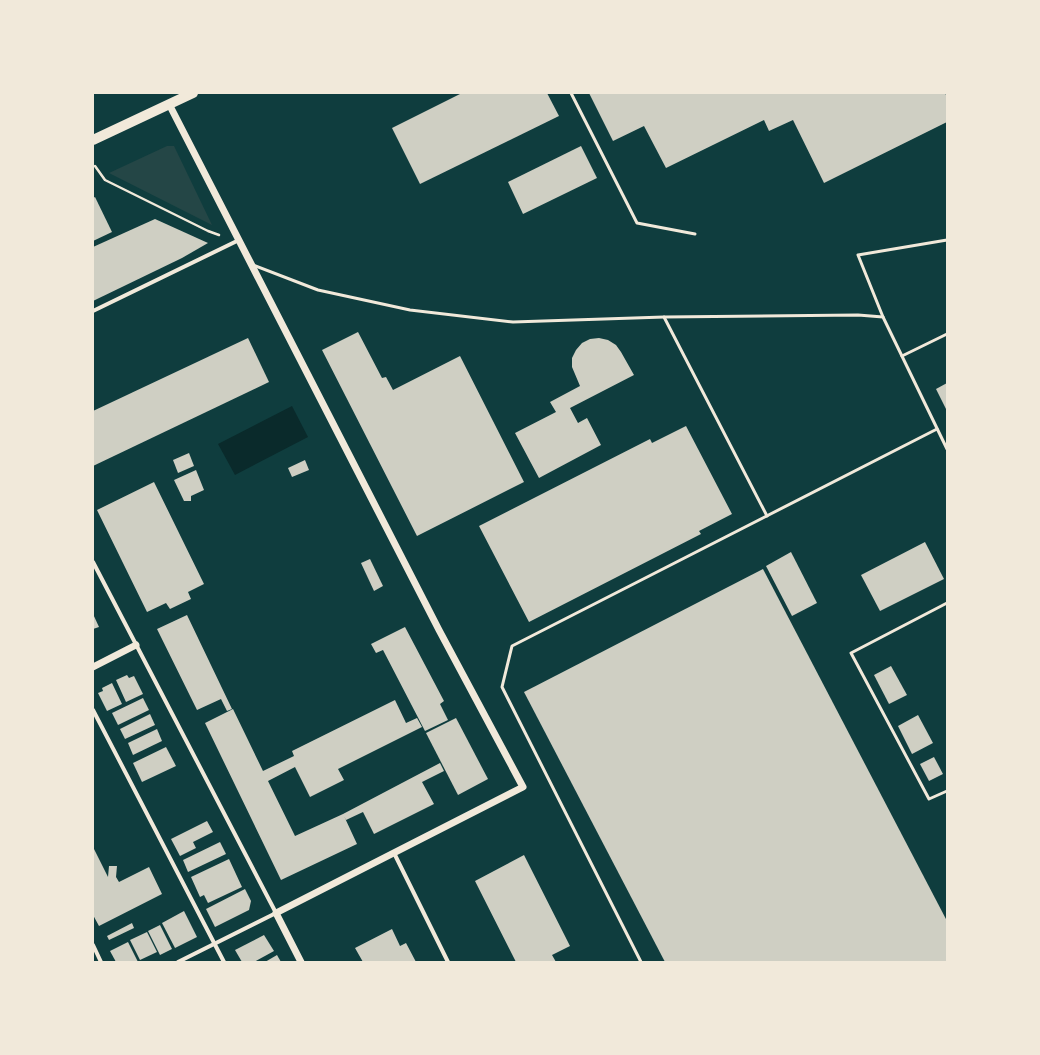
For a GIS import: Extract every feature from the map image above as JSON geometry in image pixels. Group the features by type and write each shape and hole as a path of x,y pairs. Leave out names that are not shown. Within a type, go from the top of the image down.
{"main road":[{"path":"93,140 193,93"}],"street":[{"path":"169,104 439,630 523,787 178,962"},
{"path":"93,311 239,240"},
{"path":"93,562 301,962"},
{"path":"93,667 136,645"},
{"path":"93,710 224,962"},
{"path":"394,853 448,962"},
{"path":"93,945 101,962"}],"lane":[{"path":"571,93 637,223 695,234"},
{"path":"947,240 858,256 883,317 947,449"},
{"path":"251,264 318,290 410,310 513,322 664,317 858,315 883,317"},
{"path":"664,317 767,516"},
{"path":"902,356 947,334"},
{"path":"641,962 502,687 512,646 937,429"},
{"path":"947,603 851,652 929,799 947,791"}],"path":[{"path":"94,166 105,180 208,232 239,240"}],"shaded area":[{"path":"167,146 174,146 212,225 109,173"},
{"path":"292,406 308,437 235,475 218,444"}],"building":[{"path":"462,93 547,93 559,116 420,184 392,128"},
{"path":"589,93 945,93 947,97 947,122 824,183 793,120 769,131 764,120 666,168 644,126 613,141"},
{"path":"581,146 597,178 523,214 508,182"},
{"path":"95,197 112,232 93,241 93,198"},
{"path":"155,219 208,243 182,258 93,301 93,247"},
{"path":"358,332 382,378 386,377 393,390 460,356 524,482 417,536 322,350"},
{"path":"248,338 269,382 93,466 93,411"},
{"path":"599,338 608,340 616,345 634,375 570,408 578,423 587,418 601,445 539,478 515,433 556,412 550,402 580,386 572,367 572,358 582,343 590,339"},
{"path":"947,383 947,411 936,389"},
{"path":"686,426 732,514 699,531 701,534 529,622 479,526 650,439 652,443"},
{"path":"189,453 194,466 178,473 173,460"},
{"path":"305,460 309,470 292,477 288,468"},
{"path":"196,470 204,490 191,496 191,501 184,501 174,480"},
{"path":"154,482 204,584 188,592 191,599 170,609 166,603 147,612 97,510"},
{"path":"925,542 944,579 880,611 861,575"},
{"path":"791,552 817,603 792,616 766,566"},
{"path":"370,559 383,586 374,591 361,563"},
{"path":"763,569 947,921 947,962 665,962 524,692"},
{"path":"93,614 99,627 93,629"},
{"path":"187,615 232,709 227,711 221,699 197,710 157,629"},
{"path":"405,627 444,701 440,704 448,720 425,731 383,650 376,653 371,644"},
{"path":"891,666 907,695 889,704 874,675"},
{"path":"127,675 129,678 134,676 143,694 126,702 116,680"},
{"path":"112,683 122,704 107,711 98,693 103,691 102,688"},
{"path":"143,698 149,710 118,725 112,713"},
{"path":"395,700 406,723 417,718 422,727 338,769 344,780 310,797 295,767 268,781 295,836 343,814 440,763 444,771 422,782 434,804 374,834 363,812 346,820 344,816 357,844 281,880 205,723 233,709 263,771 294,756 292,751"},
{"path":"150,714 155,725 125,739 120,729"},
{"path":"918,715 933,743 912,754 898,726"},
{"path":"456,718 488,779 458,795 426,733"},
{"path":"157,729 162,741 133,755 128,743"},
{"path":"166,747 176,766 142,782 133,763"},
{"path":"934,757 943,774 929,781 920,764"},
{"path":"207,821 213,832 193,842 196,848 180,856 171,839"},
{"path":"220,842 226,854 188,872 183,860"},
{"path":"93,847 108,877 109,866 117,866 116,877 119,882 149,867 162,894 99,926 93,915"},
{"path":"524,855 570,946 552,955 556,962 516,962 475,881"},
{"path":"229,859 242,887 208,903 204,895 200,897 191,877"},
{"path":"245,889 251,901 249,910 215,927 206,909"},
{"path":"184,911 197,937 175,948 162,923"},
{"path":"132,923 134,928 109,940 107,936"},
{"path":"160,925 172,949 160,955 148,931"},
{"path":"392,929 400,946 406,943 416,962 363,962 355,948"},
{"path":"147,932 157,952 140,960 130,940"},
{"path":"264,935 274,951 254,962 242,962 235,950"},
{"path":"128,942 138,962 116,962 110,951"},
{"path":"277,955 281,962 265,962"}]}
